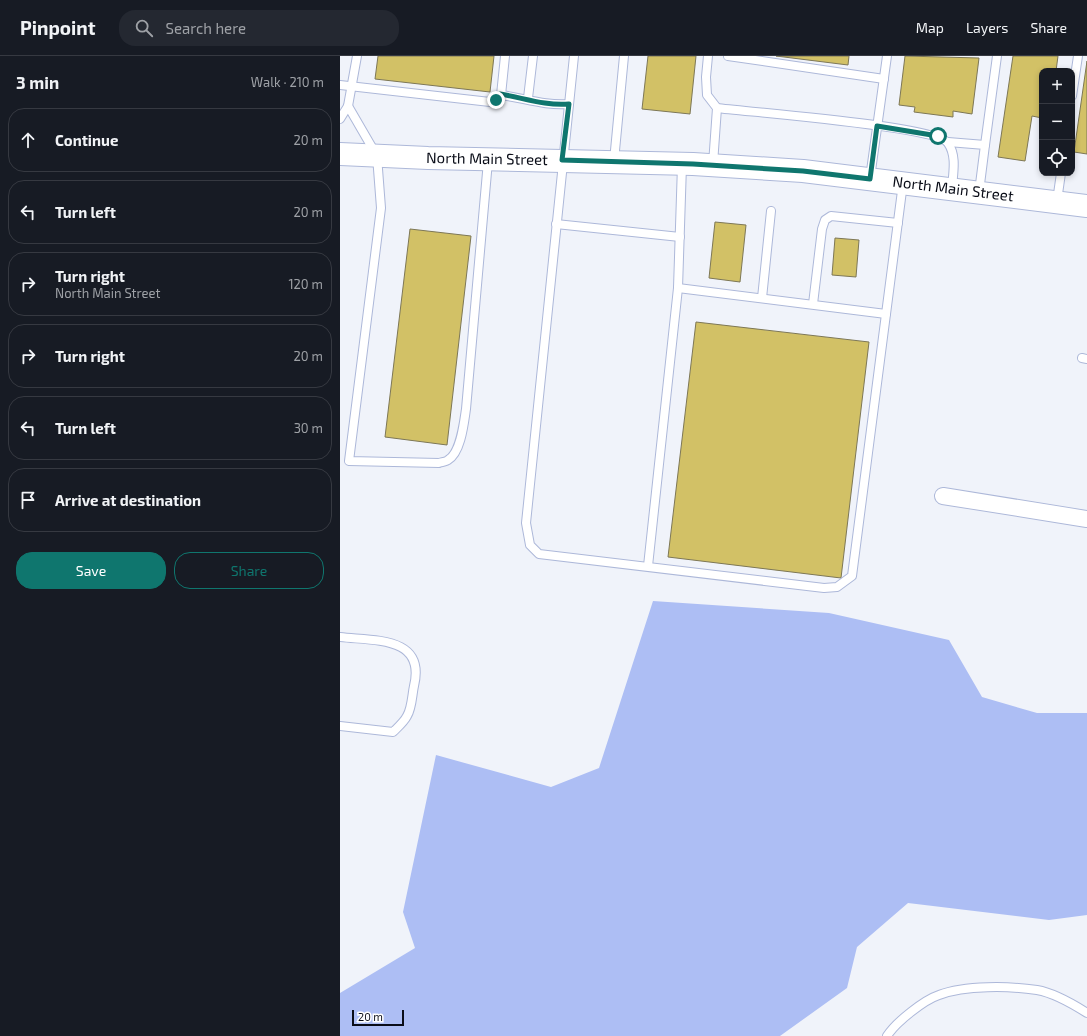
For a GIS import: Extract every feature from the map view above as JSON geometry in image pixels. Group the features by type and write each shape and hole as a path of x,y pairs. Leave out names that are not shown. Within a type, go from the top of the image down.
{"main road":[{"name":"North Main Street","path":"340,154 682,163 803,171 1087,206"}],"street":[{"path":"943,496 1087,519"}],"lane":[{"path":"340,119 348,106 357,56"},
{"path":"340,86 490,102 496,100 500,94 505,56"},
{"path":"528,98 534,56"},
{"path":"574,56 562,160 526,523 530,545 539,554 824,588 837,587 852,576 903,183"},
{"path":"614,162 624,56"},
{"path":"708,56 706,77 707,95 717,108 713,165"},
{"path":"728,56 884,79"},
{"path":"870,179 887,56"},
{"path":"979,192 997,56"},
{"path":"1075,76 1078,56"},
{"path":"500,94 528,98 554,105 569,104"},
{"path":"348,106 377,156 381,208 350,461"},
{"path":"717,108 877,126 938,136 948,142 985,145"},
{"path":"948,142 954,154 952,189"},
{"path":"340,459 350,461 439,463 448,460 455,452 462,435 466,409 489,159"},
{"path":"648,566 678,288 682,163"},
{"path":"1057,202 1061,176"},
{"path":"762,298 771,211"},
{"path":"813,304 822,228 825,220 831,216 898,224"},
{"path":"556,224 680,237"},
{"path":"678,288 886,314"},
{"path":"340,637 394,643 404,648 412,655 417,673 408,716 393,732 340,726"},
{"path":"887,1036 913,1011 939,995 970,989 1003,988 1038,990 1073,1004 1087,1013"}],"shaded area":[{"path":"653,601 829,613 949,640 982,697 1037,713 1087,713 1087,915 1049,920 908,903 857,947 847,988 780,1036 340,1036 340,993 415,948 403,912 436,755 551,787 599,768"}],"building":[{"path":"378,56 494,56 490,92 375,79"},
{"path":"648,56 696,56 690,114 642,109"},
{"path":"776,56 849,56 848,65"},
{"path":"905,56 979,58 972,114 953,111 953,117 914,112 915,107 899,105"},
{"path":"1013,56 1058,56 1056,68 1039,68 1039,117 1032,116 1025,161 998,157"},
{"path":"1087,61 1087,154 1075,152"},
{"path":"715,222 746,225 740,282 709,278"},
{"path":"410,229 471,236 447,445 385,437"},
{"path":"835,238 859,240 856,277 832,275"},
{"path":"696,322 869,342 841,578 668,557"}],"route":[{"path":"496,100 500,94 528,98 541,103 554,105 569,104 562,160 693,164 803,171 870,179 877,126 938,136"}]}
